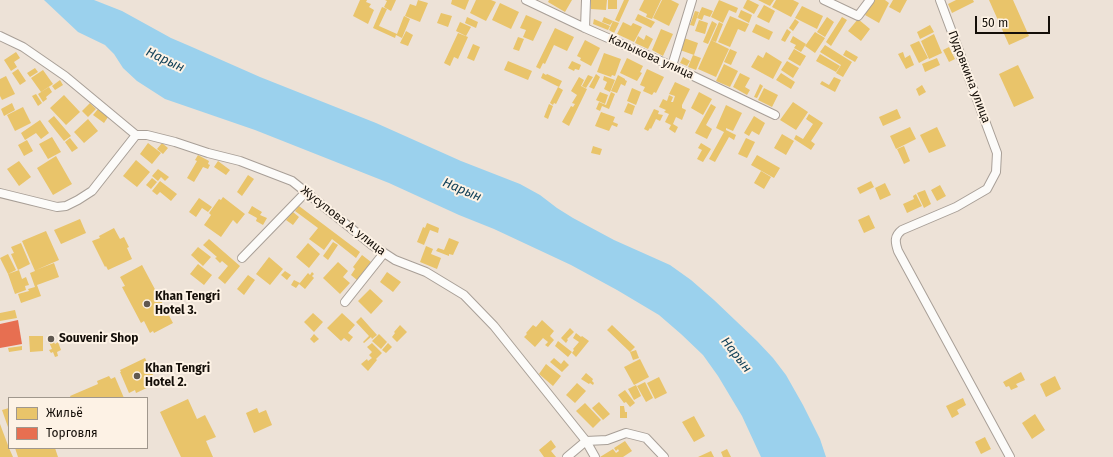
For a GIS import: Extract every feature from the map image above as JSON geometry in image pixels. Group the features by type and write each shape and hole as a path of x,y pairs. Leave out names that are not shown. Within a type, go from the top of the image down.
{"street":[{"name":"Калыкова улица","path":"526,0 776,115"},
{"path":"585,28 586,0"},
{"path":"672,66 692,0"},
{"path":"824,0 858,16 870,0"},
{"name":"Пудовкина улица","path":"940,0 997,153 996,172 987,189 956,207 902,230 896,236 895,243 1010,457"},
{"path":"0,36 23,47 65,76 136,136 92,191 66,206 57,208 1,194 0,184"},
{"name":"Жусупова А. улица","path":"136,136 147,135 175,142 240,162 292,181 384,253 395,260 426,272 464,294 494,326 586,441 595,457"},
{"path":"242,258 306,192"},
{"path":"345,302 384,253"},
{"path":"567,457 586,441 607,440 626,433 646,438 664,457"}],"water":[{"name":"Нарын","path":"44,0 94,0 122,11 171,38 260,77 376,123 461,161 520,184 540,195 573,218 614,240 670,265 691,280 714,300 773,358 786,375 803,405 820,439 826,457 761,457 742,416 718,376 703,355 659,315 617,290 571,265 389,183 255,130 165,99 137,81 123,68 114,54 105,45 78,32"}],"building: Жильё":[{"path":"360,0 367,0 366,2 371,4 369,7 374,10 368,24 353,16"},
{"path":"385,0 396,0 391,11 384,7 387,1"},
{"path":"418,0 428,3 420,22 405,16 410,4 416,6"},
{"path":"452,0 469,0 465,10 451,4"},
{"path":"476,0 491,0 496,2 486,21 470,13"},
{"path":"549,0 572,0 565,12 548,2"},
{"path":"591,0 607,0 606,10 591,9"},
{"path":"608,0 617,0 617,9 608,9"},
{"path":"624,0 629,0 619,22 615,20"},
{"path":"644,0 661,0 652,19 646,17 647,14 639,10"},
{"path":"662,0 671,0 679,4 669,26 653,18"},
{"path":"719,0 738,8 736,13 729,10 723,23 711,17"},
{"path":"747,0 759,5 754,14 743,8"},
{"path":"758,0 774,0 770,6"},
{"path":"776,0 793,0 799,3 791,17 772,7"},
{"path":"873,0 885,0 889,3 879,23 865,15"},
{"path":"893,0 907,0 900,13 889,7"},
{"path":"956,0 973,0 974,2 952,13 948,4"},
{"path":"989,0 1013,0 1029,36 1009,45"},
{"path":"500,3 519,12 511,29 492,20"},
{"path":"764,5 775,11 769,23 757,17"},
{"path":"802,6 823,16 817,29 795,18"},
{"path":"382,7 387,9 379,26 397,34 404,16 410,19 402,38 396,35 395,38 373,28"},
{"path":"702,7 713,11 710,17 704,15 702,20 697,18"},
{"path":"741,10 752,15 749,23 738,17"},
{"path":"695,11 699,12 694,26 690,25"},
{"path":"441,13 452,16 448,27 437,23"},
{"path":"638,14 655,22 651,28 635,20"},
{"path":"526,15 542,22 533,41 523,37 526,30 520,28"},
{"path":"730,16 749,24 745,32 738,29 730,47 718,42"},
{"path":"467,17 478,22 476,28 465,23"},
{"path":"604,17 613,21 610,25 602,22"},
{"path":"827,17 834,22 825,37 817,32"},
{"path":"842,17 847,20 831,46 826,42"},
{"path":"594,19 610,26 608,30 593,24"},
{"path":"795,19 799,22 793,31 789,28"},
{"path":"858,19 870,29 861,41 848,31"},
{"path":"699,20 708,23 705,34 695,31"},
{"path":"613,21 619,23 614,33 609,30"},
{"path":"712,21 717,24 708,44 703,42"},
{"path":"460,22 471,27 466,36 456,31"},
{"path":"623,22 631,26 633,23 642,27 634,42 617,34"},
{"path":"719,22 723,24 716,42 711,40"},
{"path":"756,24 773,32 769,40 752,32"},
{"path":"930,25 934,32 920,39 917,32"},
{"path":"555,28 574,37 567,51 554,45 545,64 543,63 540,69 536,67"},
{"path":"661,29 673,34 663,56 652,50"},
{"path":"787,29 791,32 785,42 781,40"},
{"path":"406,31 413,35 408,46 400,43"},
{"path":"815,32 825,38 815,53 805,46"},
{"path":"458,33 468,37 458,59 454,57 450,66 444,63"},
{"path":"934,34 942,53 929,59 921,41"},
{"path":"646,35 653,39 648,49 635,43 638,36 644,40"},
{"path":"793,36 806,44 801,52 794,48 796,45 790,42"},
{"path":"518,37 524,39 519,51 513,49"},
{"path":"684,38 698,43 694,55 680,50"},
{"path":"585,40 600,48 591,66 580,60 581,58 577,56"},
{"path":"711,40 729,49 716,77 698,69"},
{"path":"919,41 928,58 919,63 910,45"},
{"path":"473,44 480,47 474,61 467,58"},
{"path":"825,45 852,62 843,77 836,73 841,65 820,52"},
{"path":"949,47 955,59 949,62 943,50"},
{"path":"730,49 737,52 731,65 724,62"},
{"path":"794,49 806,56 800,66 788,59"},
{"path":"846,50 858,57 855,62 843,55"},
{"path":"16,52 20,58 14,62 17,67 11,71 4,60"},
{"path":"766,52 782,62 773,79 751,67 758,55 763,58"},
{"path":"903,52 905,58 910,55 914,65 906,69 898,54"},
{"path":"604,53 621,59 615,76 612,75 611,77 597,72"},
{"path":"820,54 840,66 836,72 816,61"},
{"path":"693,55 701,58 696,70 688,67"},
{"path":"683,57 690,61 687,66 680,63"},
{"path":"627,58 643,66 640,72 642,73 637,81 620,73"},
{"path":"937,58 940,65 925,72 922,64"},
{"path":"508,61 532,71 528,80 504,70"},
{"path":"572,61 581,65 579,70 575,69 574,71 568,68"},
{"path":"787,61 799,68 793,78 781,70"},
{"path":"724,64 738,71 730,87 716,81"},
{"path":"1018,65 1034,98 1014,107 999,74"},
{"path":"35,68 38,72 30,77 27,73"},
{"path":"18,69 26,81 20,85 12,73"},
{"path":"647,69 664,77 656,93 654,92 652,95 643,91 645,87 640,85"},
{"path":"43,70 53,84 41,92 31,78"},
{"path":"543,73 562,81 559,87 541,78"},
{"path":"740,73 750,78 745,87 750,90 747,95 733,87"},
{"path":"781,73 795,82 791,89 776,80"},
{"path":"596,74 600,77 594,89 589,87"},
{"path":"588,75 593,77 586,88 582,86"},
{"path":"618,75 627,81 625,86 621,84 617,93 611,91"},
{"path":"6,76 15,94 2,100 0,96 0,79"},
{"path":"604,76 615,80 610,92 604,89 607,82 603,80"},
{"path":"579,77 584,80 581,86 587,89 569,126 562,122 571,106 573,107 575,104 572,103 577,95 571,91"},
{"path":"834,77 841,80 835,92 820,84 822,81 829,85"},
{"path":"60,80 63,85 55,90 52,86"},
{"path":"675,82 690,89 682,105 682,108 686,110 682,120 676,117 673,124 678,127 675,133 669,129 671,125 665,122 669,114 664,112 666,110 659,107 663,99 667,101 669,95 673,97 671,102 673,102 675,96 669,94"},
{"path":"760,84 763,86 757,98 754,97"},
{"path":"922,85 926,92 919,96 916,89"},
{"path":"49,87 52,92 43,102 38,94"},
{"path":"558,87 563,90 556,104 554,103 553,105 550,103"},
{"path":"632,88 641,92 636,105 627,101"},
{"path":"764,88 778,95 772,107 758,100"},
{"path":"600,92 608,95 605,104 596,100"},
{"path":"611,92 615,94 609,109 602,106 600,111 596,109 599,102 606,105"},
{"path":"699,92 712,99 703,115 691,108"},
{"path":"36,94 42,103 38,106 32,96"},
{"path":"64,95 80,112 66,125 50,108"},
{"path":"793,102 808,112 796,130 780,120"},
{"path":"12,103 15,110 4,116 1,109"},
{"path":"90,103 96,109 88,117 82,111"},
{"path":"628,103 635,106 632,115 624,112"},
{"path":"549,104 553,106 548,119 544,117"},
{"path":"711,104 716,107 706,125 712,129 707,139 695,133"},
{"path":"726,105 742,113 733,131 726,128 726,130 736,135 734,140 729,137 715,162 709,159 724,132 716,128"},
{"path":"23,107 31,123 15,131 7,115"},
{"path":"98,109 108,117 104,123 93,115"},
{"path":"654,109 659,111 658,114 663,115 660,121 656,119 651,129 650,128 648,131 644,129"},
{"path":"897,109 901,118 883,126 879,117"},
{"path":"601,112 615,117 613,122 618,124 617,127 612,125 609,131 595,126"},
{"path":"809,114 823,123 811,141 815,144 811,150 794,139 796,135 803,139 813,124 806,119"},
{"path":"54,116 71,136 64,141 48,121"},
{"path":"754,116 765,123 759,135 752,131 749,136 744,133"},
{"path":"88,119 98,131 84,143 74,132"},
{"path":"40,120 49,133 41,139 36,133 25,140 21,133"},
{"path":"910,127 916,139 896,149 890,136"},
{"path":"937,127 946,146 929,153 920,135"},
{"path":"782,134 794,141 786,155 774,148"},
{"path":"52,137 61,152 48,159 39,144"},
{"path":"70,138 78,148 72,152 65,142"},
{"path":"746,138 755,142 747,158 738,154"},
{"path":"27,140 33,151 24,156 18,145"},
{"path":"148,143 161,153 152,164 140,154"},
{"path":"162,143 168,148 163,154 157,149"},
{"path":"701,143 711,149 703,162 697,159 702,150 698,148"},
{"path":"593,146 602,149 600,155 591,153"},
{"path":"904,146 910,161 904,164 897,149"},
{"path":"198,155 209,161 208,164 210,165 208,169 203,167 194,182 187,178 197,161 195,160"},
{"path":"757,155 780,168 774,178 751,165"},
{"path":"56,156 72,184 53,195 37,168"},
{"path":"136,160 150,172 137,187 123,176"},
{"path":"19,161 31,177 19,186 7,169"},
{"path":"218,161 230,170 226,175 214,167"},
{"path":"158,169 169,177 165,181 161,177 158,181 152,176"},
{"path":"761,171 771,177 764,189 754,183"},
{"path":"248,175 254,179 242,196 237,192"},
{"path":"152,178 157,182 151,189 146,185"},
{"path":"160,181 177,194 171,201 160,192 157,195 152,191"},
{"path":"871,181 874,187 860,194 857,188"},
{"path":"885,183 891,195 880,200 875,188"},
{"path":"940,185 946,196 937,201 931,190"},
{"path":"925,190 931,204 924,208 917,193"},
{"path":"916,194 922,206 907,213 903,204 914,199 913,196"},
{"path":"223,197 245,214 237,224 233,220 221,237 204,225 211,215 209,213 219,199 221,200"},
{"path":"199,198 212,207 208,212 202,208 196,217 189,212"},
{"path":"252,206 262,212 260,215 267,218 263,225 256,221 257,218 248,213"},
{"path":"299,206 360,252 356,258 332,239 324,250 309,239 318,228 295,211"},
{"path":"293,212 299,217 293,225 286,220"},
{"path":"869,215 875,228 864,233 858,220"},
{"path":"80,219 86,233 61,244 54,230"},
{"path":"427,223 439,228 438,233 430,230 424,245 417,242 423,227 425,228"},
{"path":"114,228 120,239 124,237 129,247 127,248 132,259 108,270 92,241 100,238 99,236"},
{"path":"46,231 59,260 36,270 54,263 59,277 37,285 41,296 21,303 18,294 29,291 28,289 35,287 30,273 35,271 22,241"},
{"path":"449,238 459,242 453,255 449,254 449,256 436,251 438,248 444,250"},
{"path":"209,239 240,266 225,284 218,278 228,266 222,261 220,263 215,258 217,257 203,245"},
{"path":"333,242 338,245 328,260 323,256"},
{"path":"21,243 30,264 18,270 11,254 14,253 11,247"},
{"path":"308,243 320,254 309,268 296,257"},
{"path":"426,246 433,249 431,254 441,258 437,269 420,262"},
{"path":"198,247 211,257 203,266 191,255"},
{"path":"8,254 16,270 8,274 0,258"},
{"path":"362,255 371,262 357,280 351,275 355,269 353,267"},
{"path":"269,257 283,269 270,285 256,274"},
{"path":"338,262 348,271 343,277 350,283 340,294 323,278"},
{"path":"198,264 212,275 204,285 190,274"},
{"name":"Khan Tengri Hotel 3.","path":"142,265 173,323 154,333 153,331 150,333 144,321 141,323 122,287 125,286 120,277"},
{"path":"19,270 22,279 26,277 29,285 25,286 26,290 15,294 8,274"},
{"path":"285,271 291,275 287,280 281,275"},
{"path":"312,272 314,274 312,276 314,278 305,289 299,284 296,288 291,285 294,280 300,283 308,273 310,275"},
{"path":"387,272 401,282 393,292 380,282"},
{"path":"248,275 255,280 244,295 237,289"},
{"path":"370,289 383,301 371,314 358,301"},
{"path":"15,310 17,318 0,321 0,313"},
{"path":"313,313 323,322 314,332 304,322"},
{"path":"342,313 355,325 348,333 353,337 349,342 344,338 341,341 327,328"},
{"path":"361,317 377,335 372,339 371,337 364,343 363,342 369,336 356,322"},
{"path":"542,320 554,331 550,336 554,340 548,347 545,345 548,342 543,338 535,347 524,337 533,325 536,327"},
{"path":"400,325 407,332 397,342 392,337"},
{"path":"612,325 635,347 630,352 607,330"},
{"path":"570,328 574,332 567,339 568,340 566,343 561,338"},
{"path":"576,333 589,341 576,357 572,353 574,350 573,349 579,342 573,338"},
{"path":"314,334 319,339 314,343 310,339"},
{"path":"379,334 387,342 381,349 372,341"},
{"path":"29,336 43,336 43,351 30,352"},
{"path":"52,338 55,344 58,342 61,350 57,352 58,356 55,357 53,352 51,353 49,350 52,349 48,340"},
{"path":"558,341 572,352 568,357 555,346"},
{"path":"372,343 382,353 368,371 361,364 367,359 368,361 372,358 369,355 372,352 367,347"},
{"path":"388,343 392,347 386,353 382,350"},
{"path":"22,346 22,350 9,352 8,348"},
{"path":"636,350 639,358 633,360 630,352"},
{"name":"Khan Tengri Hotel 2.","path":"145,358 155,379 149,384 151,386 136,393 135,390 129,393 120,370"},
{"path":"554,358 561,364 564,360 569,365 562,372 550,362"},
{"path":"640,359 649,377 634,385 624,367"},
{"path":"546,364 561,376 553,386 539,374"},
{"path":"1021,372 1025,380 1016,384 1018,387 1011,390 1009,386 1006,387 1003,382"},
{"path":"586,373 593,379 593,385 581,379"},
{"path":"109,376 111,379 115,377 124,397 70,397 98,384 97,381"},
{"path":"1055,376 1061,389 1046,397 1040,384"},
{"path":"659,377 667,393 655,399 647,383"},
{"path":"645,382 653,398 646,402 637,386"},
{"path":"577,383 586,391 575,403 566,395"},
{"path":"636,385 641,396 634,400 628,389"},
{"path":"625,390 635,403 630,407 626,402 624,403 618,395"},
{"path":"963,398 966,405 957,410 959,414 952,418 946,406"},
{"path":"188,399 197,419 205,415 216,437 206,441 213,457 181,457 160,412"},
{"path":"599,402 610,414 603,420 592,408"},
{"path":"585,403 601,420 593,428 576,411"},
{"path":"620,406 624,406 625,412 627,412 627,418 620,418"},
{"path":"8,408 8,427 2,410"},
{"path":"257,408 259,413 266,410 272,425 254,433 246,413"},
{"path":"1035,414 1045,430 1032,439 1022,423"},
{"path":"694,416 705,436 694,442 682,422"},
{"path":"0,424 8,449 9,449 13,457 0,457"},
{"path":"985,437 991,449 981,454 975,442"},
{"path":"551,440 556,447 551,451 556,457 544,457 539,450"},
{"path":"625,441 632,451 623,457 600,457 613,449 616,453 619,451 618,449 616,451 614,448"},
{"path":"15,449 55,449 58,457 18,457"},
{"path":"727,449 731,457 723,457 721,452"},
{"path":"711,451 714,457 698,457"}],"building: Торговля":[{"path":"18,320 22,344 0,348 0,324"}],"place":[{"name":"Khan Tengri Hotel 3.","path":"147,304"},
{"name":"Souvenir Shop","path":"51,339"},
{"name":"Khan Tengri Hotel 2.","path":"137,376"}]}
